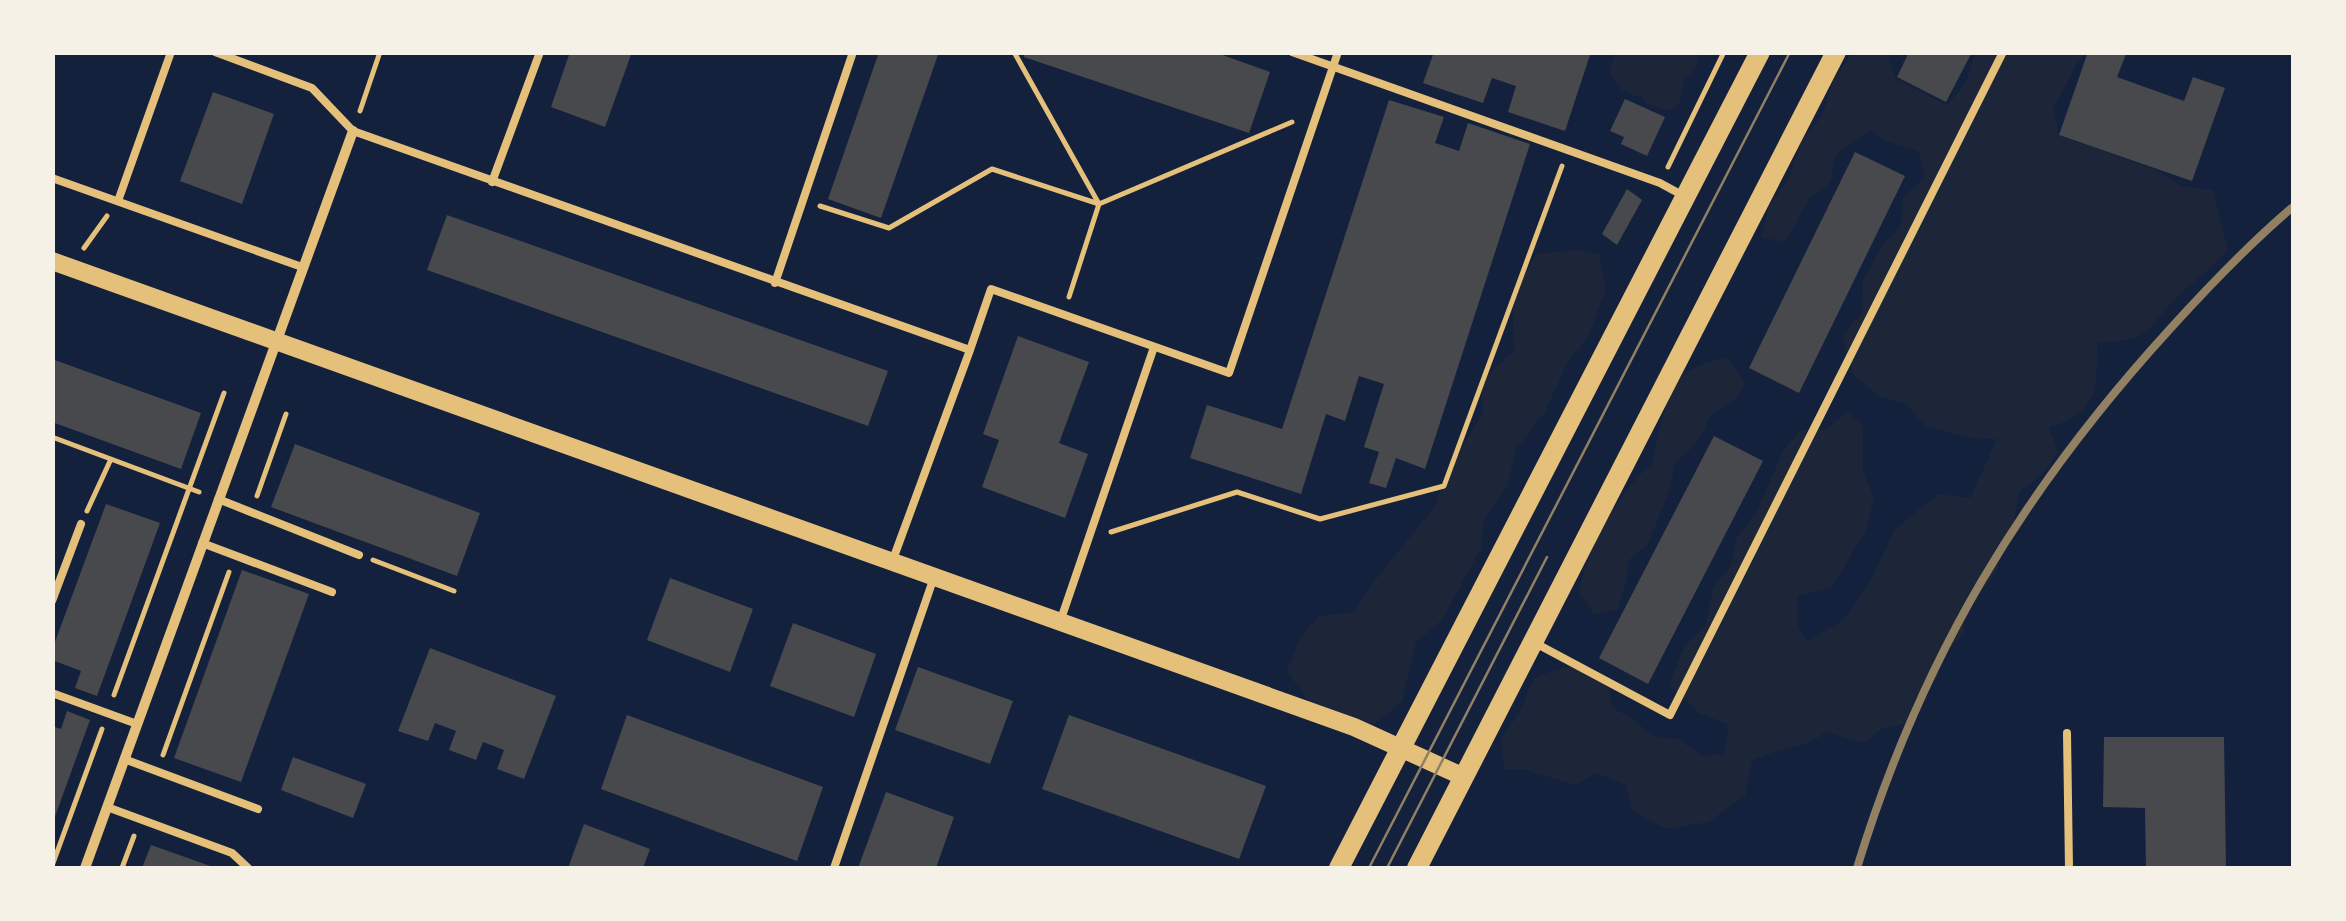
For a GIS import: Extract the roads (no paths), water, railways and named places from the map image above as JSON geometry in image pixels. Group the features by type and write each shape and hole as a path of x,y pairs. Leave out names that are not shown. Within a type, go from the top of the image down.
{"main road":[{"path":"1340,868 1760,52"},
{"path":"1416,868 1836,52"}],"street":[{"path":"85,868 353,131"},
{"path":"61,264 1060,622 1402,748 1464,776"}],"lane":[{"path":"118,201 171,52"},
{"path":"215,52 312,88 353,131 970,350"},
{"path":"492,182 540,52"},
{"path":"775,283 853,52"},
{"path":"1292,52 1568,150 1686,197"},
{"path":"892,562 990,289 1230,373 1338,52"},
{"path":"1533,642 1670,714 2003,52"},
{"path":"52,178 302,267"},
{"path":"1060,622 1154,347"},
{"path":"218,499 359,556"},
{"path":"52,602 81,524"},
{"path":"202,542 332,592"},
{"path":"834,868 934,577"},
{"path":"52,693 137,724"},
{"path":"2068,732 2069,868"},
{"path":"124,760 258,809"},
{"path":"107,807 232,854 248,868"}],"tram line":[{"path":"1369,868 1790,52"},
{"path":"1387,868 1547,557"}],"railway":[{"path":"1857,868 1912,718 1982,580 2023,515 2068,452 2170,329 2294,206"}]}
